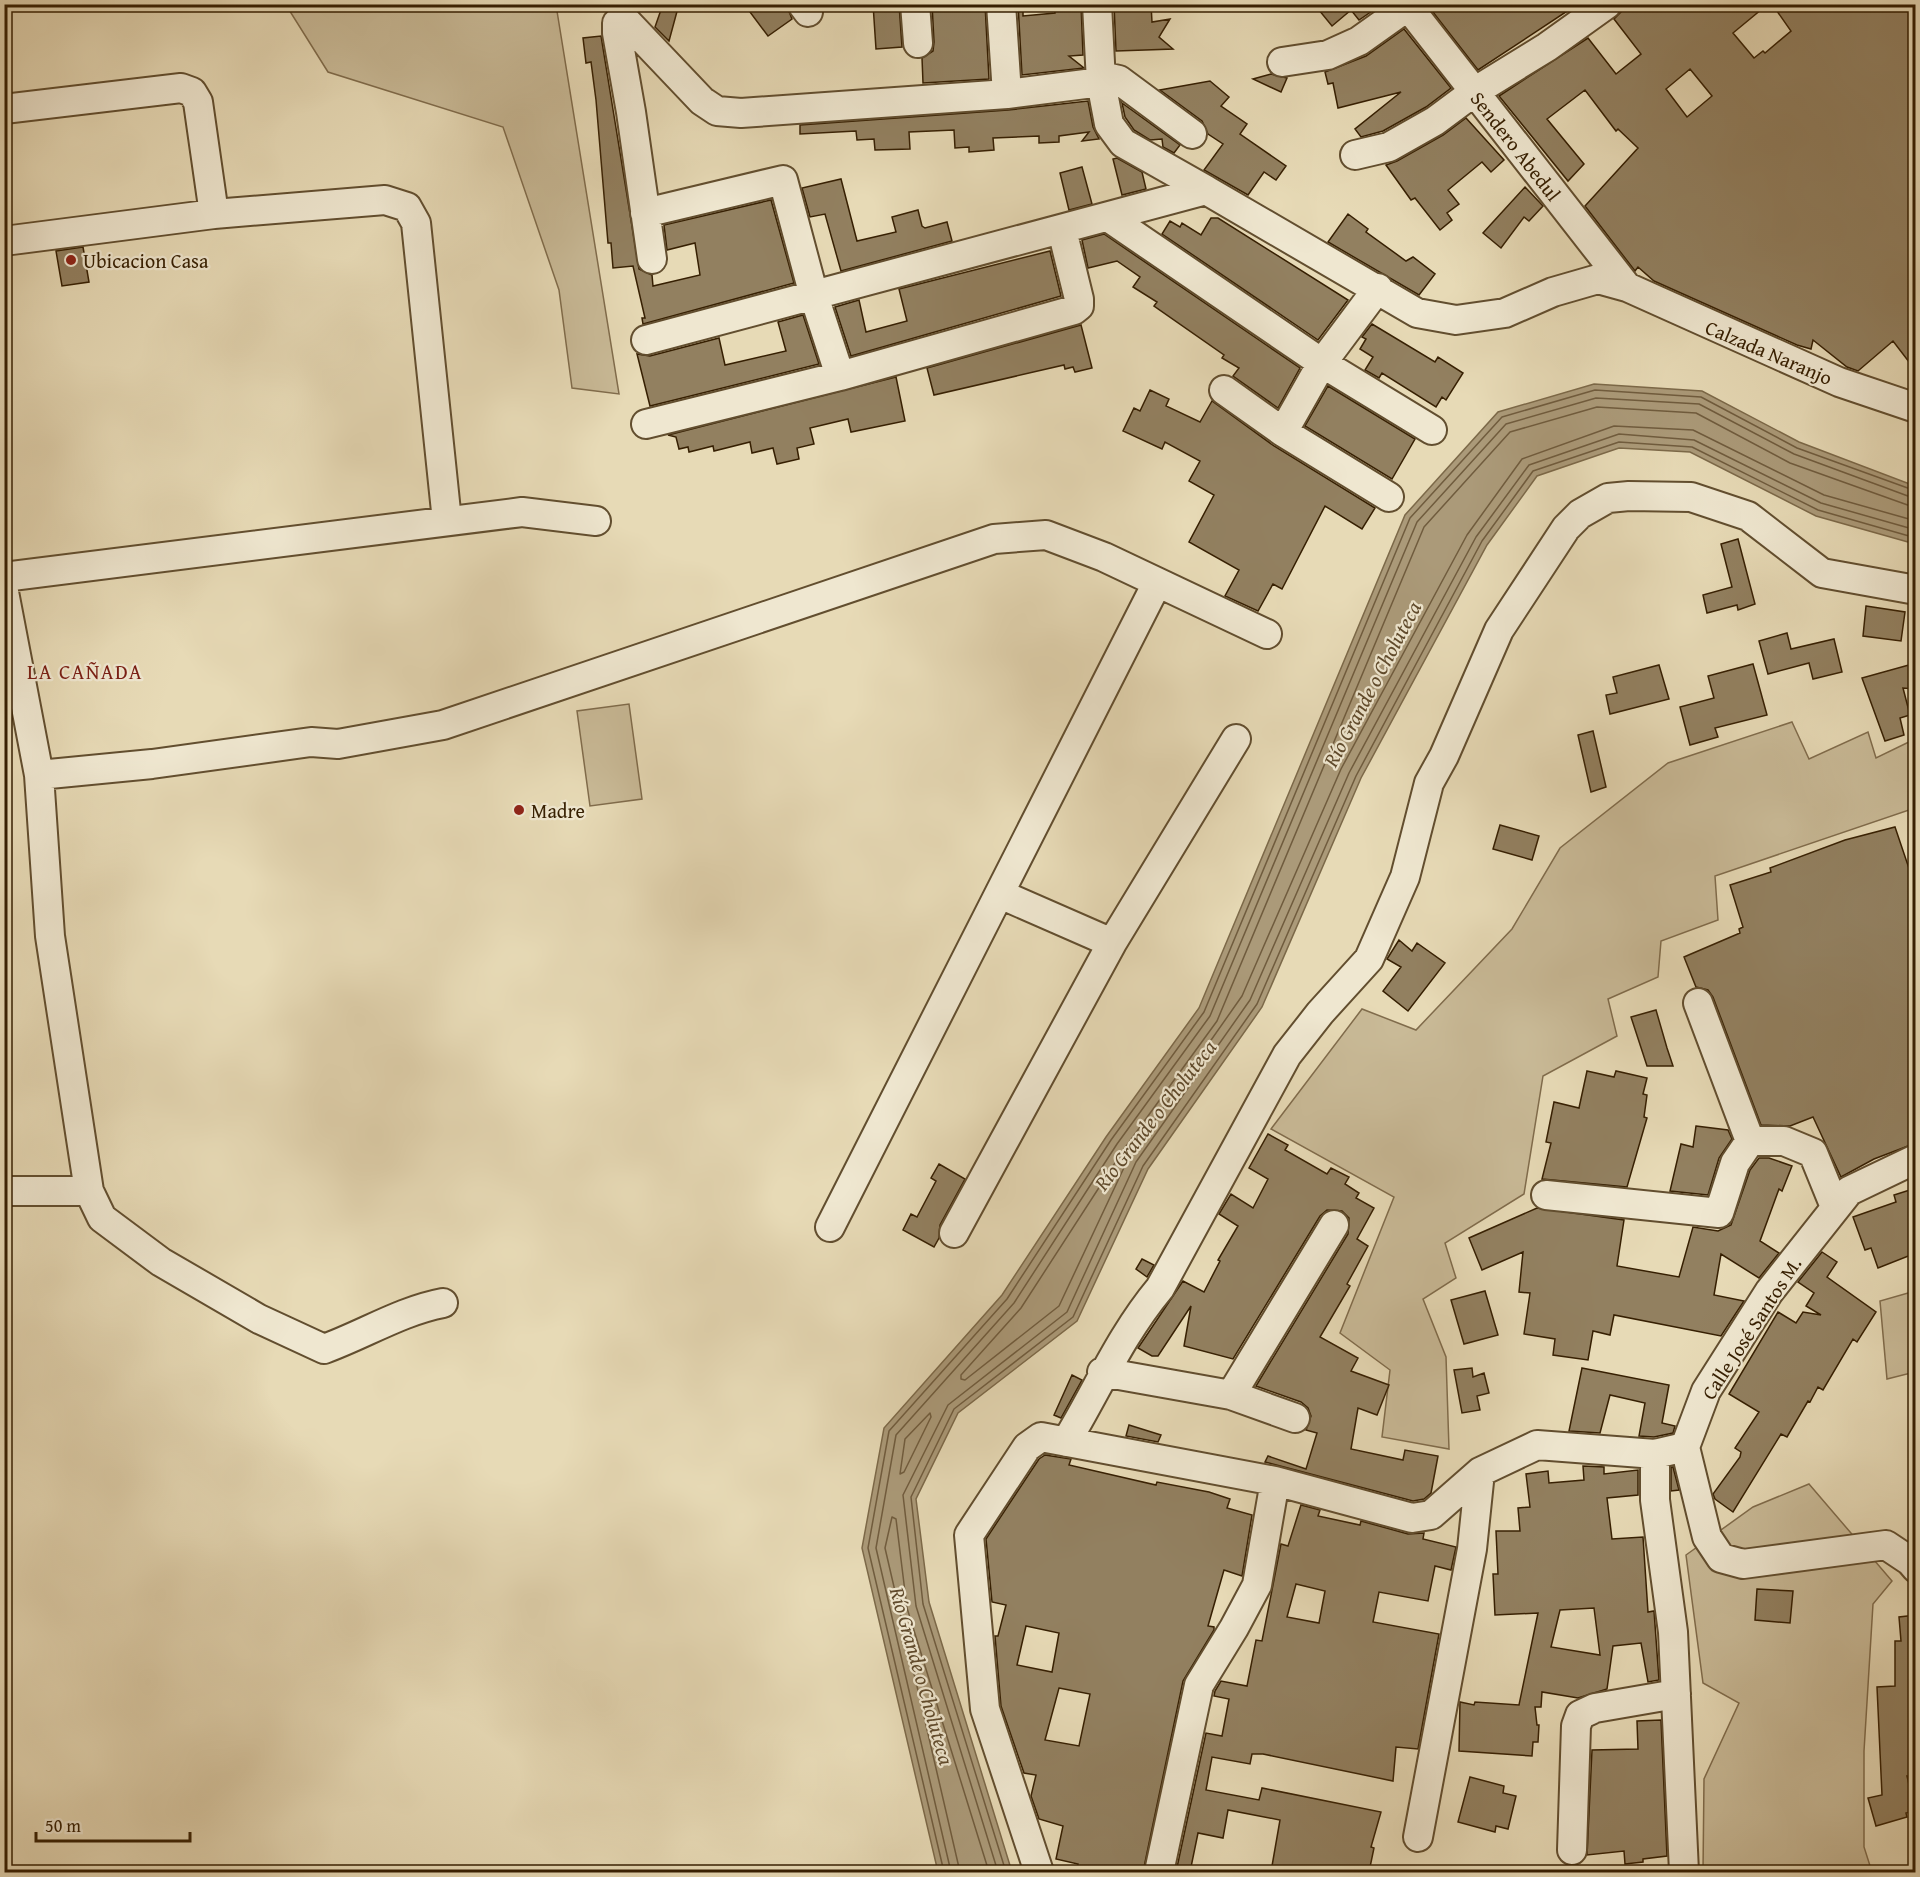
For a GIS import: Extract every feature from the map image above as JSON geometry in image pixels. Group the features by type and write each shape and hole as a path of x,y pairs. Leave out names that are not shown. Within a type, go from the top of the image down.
{"street":[{"path":"915,4 918,43"},
{"path":"1001,4 1007,94"},
{"name":"Calzada Naranjo","path":"1096,4 1101,82 1109,124 1123,142 1418,313 1456,320 1505,313 1553,292 1598,279 1627,287 1839,382 1916,408"},
{"path":"1356,155 1389,147 1435,121 1474,92 1548,47 1607,4"},
{"path":"1282,62 1328,55 1359,41 1408,5"},
{"name":"Sendero Abedul","path":"1408,5 1627,287"},
{"path":"652,259 632,112 617,33 617,23 625,20 702,101 717,111 741,113 1007,94 1101,82 1110,78 1119,80 1192,134"},
{"path":"4,109 181,87 192,92 198,102 214,214"},
{"path":"645,213 783,180 814,296 840,376"},
{"path":"646,340 1206,190"},
{"path":"4,241 214,214 385,200 407,207 416,223 447,521"},
{"path":"1108,218 1323,363 1431,430"},
{"path":"646,424 840,376 1074,310 1079,306 1079,299 1062,230"},
{"path":"1283,432 1323,363 1378,288"},
{"path":"1224,390 1283,432 1389,497"},
{"path":"1066,1442 1091,1399 1102,1372 1134,1319 1160,1288 1287,1055 1320,1013 1369,959 1404,877 1429,783 1444,756 1499,630 1566,528 1580,513 1608,498 1629,496 1691,498 1748,516 1822,573 1916,590"},
{"path":"4,577 522,512 596,521"},
{"path":"39,775 152,764 311,742 338,744 443,725 994,539 1046,535 1104,557 1267,634"},
{"path":"830,1227 1157,583"},
{"path":"4,592 39,775 50,936 89,1191 102,1218 161,1262 259,1319 324,1349 360,1336 420,1307 443,1303"},
{"path":"954,1233 1112,943 1236,739"},
{"path":"1000,894 1112,943"},
{"path":"1698,1004 1750,1141"},
{"path":"1546,1195 1719,1213 1735,1163 1750,1141"},
{"path":"1750,1141 1784,1141 1813,1153 1835,1207"},
{"name":"Calle José Santos M.","path":"1685,1447 1706,1391 1769,1292 1835,1207 1849,1191 1916,1159"},
{"path":"4,1191 89,1191"},
{"path":"1231,1395 1334,1225"},
{"path":"1102,1372 1231,1395 1295,1418"},
{"path":"1039,1872 985,1709 969,1535 1027,1447 1041,1437 1275,1480 1412,1518 1431,1515 1480,1472 1537,1445 1655,1454 1685,1447 1707,1537 1721,1558 1743,1564 1886,1545 1910,1561 1916,1568"},
{"path":"1655,1454 1655,1500 1673,1632 1684,1872"},
{"path":"1418,1837 1472,1549 1480,1472"},
{"path":"1159,1872 1199,1685 1257,1585 1275,1480"},
{"path":"1572,1850 1576,1726 1580,1715 1595,1708 1676,1694"}],"shaded area":[{"path":"5,4 53,4 53,5 5,10"},
{"path":"286,5 556,5 619,394 572,388 559,290 503,127 328,72"},
{"path":"629,704 642,799 590,806 577,711"},
{"path":"1792,722 1809,759 1868,732 1876,758 1915,739 1915,808 1715,876 1718,920 1661,941 1658,977 1608,999 1617,1036 1543,1076 1524,1194 1445,1243 1456,1278 1423,1299 1446,1357 1449,1449 1382,1437 1390,1370 1340,1333 1394,1197 1271,1129 1362,1009 1416,1030 1512,929 1560,848 1668,763"},
{"path":"1915,1291 1915,1372 1887,1379 1880,1301"},
{"path":"1809,1484 1892,1581 1873,1604 1864,1751 1864,1847 1872,1872 1703,1872 1704,1779 1739,1703 1703,1683 1686,1555 1753,1507"}],"water":[{"name":"Río Grande o Choluteca","path":"1594,384 1702,391 1799,442 1915,486 1915,544 1816,516 1690,452 1619,448 1537,476 1487,545 1361,778 1262,1007 1148,1169 1077,1321 958,1413 916,1499 929,1602 1012,1872 938,1872 862,1548 884,1428 1002,1295 1106,1137 1199,1008 1405,515 1498,412"}],"building":[{"path":"663,4 679,4 669,41 655,27"},
{"path":"744,4 786,4 792,19 768,36"},
{"path":"873,4 899,4 902,47 876,49"},
{"path":"932,4 985,4 989,79 923,83 922,58 933,51"},
{"path":"1018,4 1023,4 1023,16 1055,13 1054,4 1081,4 1083,55 1069,56 1084,68 1022,75"},
{"path":"1114,4 1151,4 1152,22 1170,19 1159,37 1173,49 1116,51"},
{"path":"1314,4 1375,4 1378,7 1359,20 1351,10 1332,26"},
{"path":"1433,4 1578,4 1478,70 1429,7"},
{"path":"1623,4 1768,4 1733,33 1754,58 1763,51 1765,53 1791,31 1772,4 1916,4 1916,371 1893,341 1858,371 1847,367 1813,340 1811,349 1797,345 1654,281 1638,267 1635,271 1585,206 1638,148 1618,129 1616,131 1585,90 1547,119 1584,164 1568,181 1499,96 1588,38 1616,74 1641,54 1614,19 1622,11","holes":["1690,69 1712,96 1687,117 1666,89"]},
{"path":"1404,29 1451,88 1426,107 1383,131 1361,137 1355,129 1401,92 1338,108 1333,83 1328,84 1325,72 1366,56"},
{"path":"601,36 639,269 652,275 653,286 700,275 695,243 667,250 664,225 771,200 794,283 643,324 642,318 645,318 633,266 613,268 611,243 608,243 596,100 591,62 586,63 583,38"},
{"path":"1271,74 1287,78 1281,92 1253,79"},
{"path":"1210,81 1229,97 1221,106 1247,124 1240,134 1286,166 1276,180 1264,172 1248,195 1204,170 1223,144 1208,134 1202,121 1160,90"},
{"path":"1088,101 1093,127 1099,139 1082,141 1089,132 1059,136 1059,142 1039,143 1039,136 993,138 994,150 969,152 969,147 955,148 954,130 909,132 910,149 875,150 874,139 857,140 856,131 800,134 800,125 1008,110"},
{"path":"1122,103 1180,145 1174,153 1163,147 1162,139 1150,140 1134,130 1125,117"},
{"path":"1466,118 1504,160 1491,172 1482,162 1448,190 1459,204 1447,213 1452,220 1440,230 1415,198 1411,200 1386,165 1443,135"},
{"path":"1117,158 1142,172 1146,189 1122,195 1113,159"},
{"path":"1082,167 1092,204 1069,210 1060,173"},
{"path":"841,179 857,241 896,232 892,217 918,210 922,226 925,228 947,222 952,241 841,271 825,214 810,217 802,188"},
{"path":"1525,187 1543,206 1529,221 1524,217 1501,248 1483,233"},
{"path":"1348,214 1368,229 1366,232 1406,261 1413,257 1435,274 1419,295 1328,242"},
{"path":"1211,218 1218,218 1348,300 1318,340 1162,234 1170,221 1180,227 1182,223 1201,235"},
{"path":"1104,234 1300,368 1278,408 1233,376 1239,368 1222,358 1224,355 1154,306 1157,302 1133,287 1140,277 1117,261 1088,268 1082,240"},
{"name":"Ubicacion Casa","path":"83,247 89,282 62,286 56,251"},
{"path":"1050,251 1061,296 851,356 835,307 859,300 866,332 907,321 899,289"},
{"path":"803,315 819,364 650,406 637,354 650,356 719,338 725,365 786,351 778,322"},
{"path":"1372,324 1435,362 1438,357 1463,373 1446,400 1442,397 1436,407 1382,373 1379,378 1365,370 1373,357 1360,349 1366,339 1362,337"},
{"path":"1081,325 1092,368 1075,372 1073,367 1065,369 1064,365 934,395 927,368"},
{"path":"896,377 905,421 851,432 848,419 810,428 814,444 797,448 799,459 777,464 773,448 752,453 750,442 714,451 713,446 689,452 688,447 679,449 676,437 668,435"},
{"path":"1328,386 1415,439 1392,479 1305,426"},
{"path":"1150,390 1169,399 1166,406 1200,422 1212,401 1274,446 1375,508 1362,529 1325,506 1282,589 1273,584 1258,611 1225,596 1239,570 1189,542 1214,495 1189,481 1200,461 1165,442 1162,449 1123,431 1134,408 1140,411"},
{"path":"1738,539 1755,604 1738,610 1737,605 1707,613 1703,595 1732,587 1721,544"},
{"path":"1866,606 1905,612 1901,641 1863,636"},
{"path":"1787,633 1791,649 1834,639 1842,672 1813,679 1809,663 1768,674 1759,641"},
{"path":"1916,663 1916,689 1903,688 1910,715 1900,718 1904,735 1885,741 1862,678"},
{"path":"1753,664 1767,715 1715,728 1718,737 1690,745 1680,707 1714,698 1708,676"},
{"path":"1659,665 1669,699 1610,714 1606,695 1617,693 1613,677"},
{"path":"1593,731 1606,787 1591,792 1578,735"},
{"path":"1500,825 1539,836 1532,860 1493,849"},
{"path":"1895,827 1916,889 1916,1143 1874,1159 1841,1177 1813,1117 1790,1126 1761,1125 1713,997 1708,990 1696,987 1684,957 1740,933 1739,929 1743,927 1730,885 1771,872 1770,868 1845,840"},
{"path":"1399,940 1412,951 1417,943 1445,963 1408,1011 1383,991 1401,967 1387,959"},
{"path":"1656,1010 1673,1066 1647,1066 1631,1017"},
{"path":"1587,1071 1614,1077 1616,1071 1647,1078 1643,1094 1647,1095 1644,1117 1647,1118 1627,1187 1542,1179 1551,1143 1546,1142 1554,1102 1579,1108"},
{"path":"1696,1126 1728,1130 1732,1139 1719,1158 1708,1195 1670,1191 1681,1144 1693,1147"},
{"path":"1268,1134 1288,1145 1285,1150 1327,1174 1331,1168 1349,1177 1345,1184 1359,1193 1356,1198 1374,1208 1357,1239 1368,1246 1347,1284 1350,1286 1320,1337 1358,1358 1351,1371 1389,1385 1377,1415 1358,1408 1351,1449 1403,1460 1405,1450 1438,1456 1431,1493 1424,1499 1413,1501 1265,1462 1268,1456 1306,1469 1317,1433 1306,1430 1311,1416 1308,1408 1301,1402 1256,1386 1348,1234 1349,1218 1342,1211 1327,1210 1320,1216 1233,1359 1184,1346 1191,1306 1158,1356 1152,1356 1138,1348 1183,1281 1204,1292 1220,1261 1218,1260 1238,1226 1219,1214 1231,1194 1253,1208 1268,1179 1249,1168"},
{"path":"1759,1158 1769,1158 1792,1166 1782,1191 1779,1189 1760,1241 1779,1253 1759,1278 1721,1254 1714,1295 1744,1301 1721,1336 1614,1315 1610,1335 1593,1331 1588,1360 1553,1355 1555,1339 1524,1334 1530,1293 1519,1292 1523,1252 1482,1270 1469,1238 1537,1208 1624,1220 1617,1266 1679,1277 1693,1227 1718,1231 1731,1225 1750,1170"},
{"path":"939,1164 965,1179 940,1225 939,1238 934,1247 903,1230 911,1214 917,1217 936,1181 931,1178"},
{"path":"1916,1188 1916,1253 1878,1268 1871,1248 1865,1250 1853,1217 1896,1202 1894,1195"},
{"path":"1822,1252 1837,1262 1827,1277 1876,1312 1857,1342 1853,1339 1823,1390 1818,1387 1810,1402 1808,1401 1787,1437 1781,1434 1733,1512 1715,1499 1713,1494 1740,1457 1741,1452 1735,1448 1759,1412 1729,1394 1778,1312 1796,1323 1803,1312 1821,1315 1806,1306 1814,1293 1798,1282"},
{"path":"1142,1259 1154,1265 1147,1277 1136,1269"},
{"path":"1485,1291 1498,1335 1464,1344 1451,1300"},
{"path":"1472,1368 1473,1377 1484,1373 1489,1393 1477,1396 1480,1410 1462,1413 1454,1370"},
{"path":"1582,1368 1669,1385 1662,1423 1675,1426 1673,1433 1654,1437 1639,1436 1645,1403 1610,1395 1600,1433 1569,1431"},
{"path":"1072,1375 1082,1380 1061,1418 1054,1415"},
{"path":"1129,1425 1161,1435 1158,1442 1126,1436"},
{"path":"1045,1455 1071,1459 1069,1465 1156,1485 1157,1482 1209,1492 1230,1499 1227,1508 1252,1515 1242,1576 1224,1570 1208,1626 1214,1627 1214,1630 1183,1681 1143,1872 1076,1872 1078,1864 1056,1859 1063,1826 1039,1819 1031,1796 1036,1775 1024,1773 1001,1706 995,1636 998,1636 1006,1605 992,1602 986,1539 1039,1459","holes":["1026,1626 1059,1633 1052,1672 1017,1665","1059,1688 1090,1694 1079,1746 1045,1740"]},
{"path":"1583,1466 1604,1467 1604,1474 1638,1470 1638,1495 1607,1498 1612,1539 1643,1537 1648,1612 1654,1611 1659,1680 1648,1682 1641,1643 1613,1646 1607,1689 1578,1698 1542,1692 1541,1707 1535,1707 1537,1725 1539,1725 1538,1742 1533,1742 1532,1756 1459,1751 1460,1702 1474,1705 1475,1702 1519,1705 1538,1613 1495,1615 1493,1574 1498,1574 1496,1531 1520,1531 1518,1508 1530,1507 1526,1474 1548,1471 1549,1483 1584,1480","holes":["1594,1608 1600,1655 1551,1647 1560,1610"]},
{"path":"1671,1467 1673,1467 1679,1490 1671,1491"},
{"path":"1301,1505 1320,1510 1318,1516 1360,1525 1361,1521 1408,1534 1424,1533 1423,1539 1456,1547 1451,1570 1435,1566 1428,1601 1379,1592 1373,1622 1439,1634 1418,1749 1396,1747 1393,1781 1263,1754 1252,1754 1250,1764 1212,1757 1206,1790 1259,1800 1262,1788 1381,1812 1371,1847 1374,1848 1369,1872 1305,1872 1272,1866 1280,1820 1228,1810 1223,1838 1198,1833 1190,1872 1176,1872 1206,1733 1222,1736 1229,1699 1214,1696 1215,1691 1221,1681 1247,1686 1256,1640 1262,1641 1281,1544 1288,1546","holes":["1296,1584 1325,1591 1319,1623 1287,1617"]},
{"path":"1757,1589 1793,1591 1790,1623 1755,1620"},
{"path":"1916,1615 1916,1776 1907,1776 1915,1811 1906,1813 1907,1817 1876,1826 1868,1798 1882,1795 1877,1687 1895,1686 1895,1641 1901,1641 1899,1617"},
{"path":"1661,1720 1667,1856 1625,1864 1624,1851 1587,1855 1592,1750 1638,1749 1637,1721"},
{"path":"1470,1777 1504,1786 1503,1793 1516,1796 1508,1829 1496,1826 1495,1832 1458,1822"}],"place":[{"name":"Ubicacion Casa","path":"71,260"},
{"name":"Madre","path":"519,810"}],"district":[{"name":"LA CAÑADA","path":"85,671"}]}
